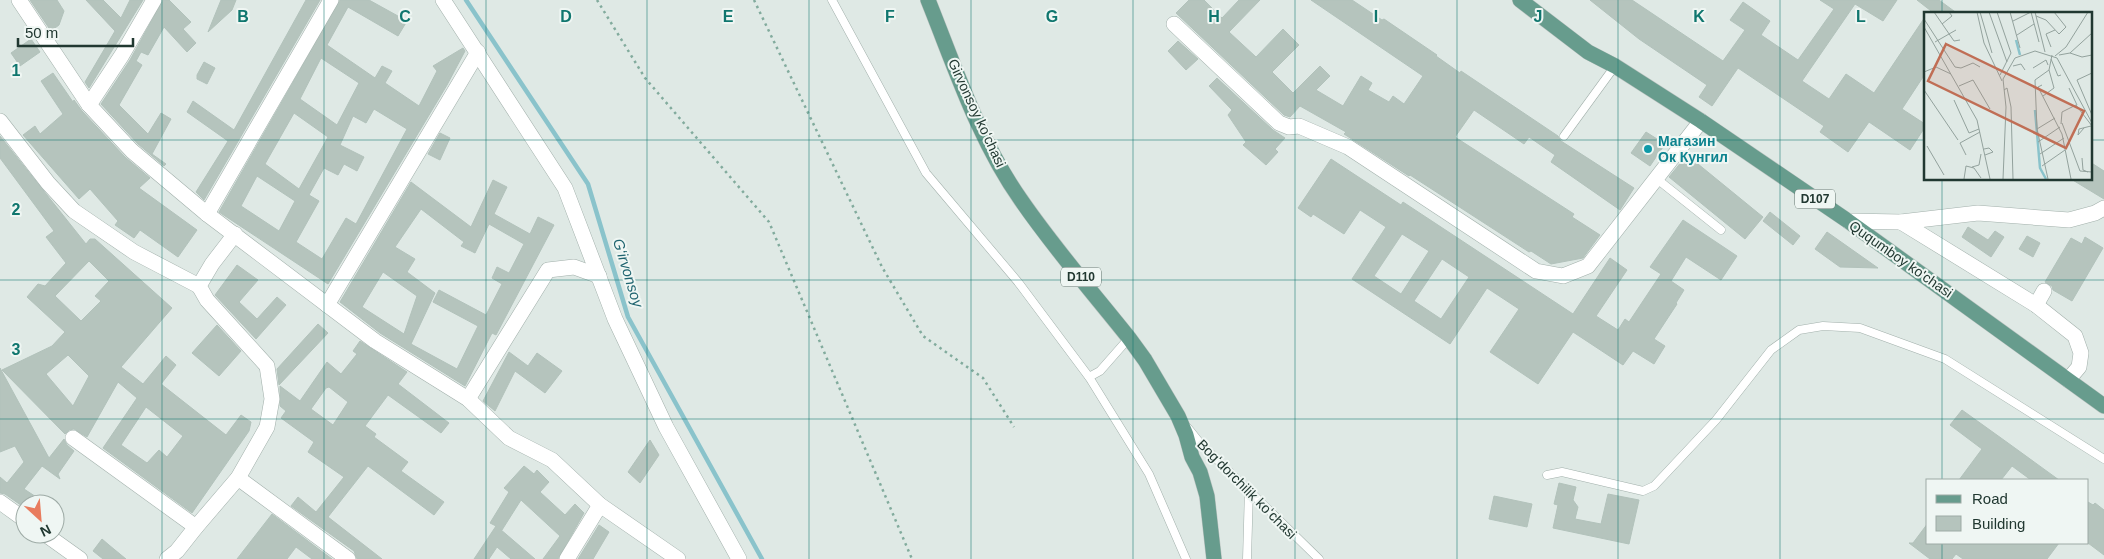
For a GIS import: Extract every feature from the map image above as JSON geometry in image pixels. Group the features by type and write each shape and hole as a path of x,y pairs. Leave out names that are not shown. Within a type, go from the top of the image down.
{"main road":[{"name":"Girvonsoy koʻchasi","path":"928,0 978,123 1020,200 1129,338 1145,360 1178,416 1207,496 1214,559"},
{"name":"Ququmboy ko'chasi","path":"1520,0 1588,52 1615,66 1701,121 1848,221 2104,406"}],"street":[{"path":"19,0 89,105 132,152 207,214 236,234 375,341 468,399 509,438 552,460 600,505 678,559"},
{"path":"89,105 122,55 154,0"},
{"path":"207,214 331,0"},
{"path":"444,0 565,188 615,319 666,427 739,559"},
{"path":"1174,24 1279,122 1289,127 1299,126 1348,147 1536,271 1563,276 1588,266 1701,121"},
{"path":"327,305 478,52"},
{"path":"0,122 48,183 74,212 134,252 199,286 207,300 267,366 272,399 267,427 238,478 177,551 167,559"},
{"path":"1848,221 1901,222 1978,214 2069,220 2095,213 2104,208"},
{"path":"1901,222 2036,305 2075,336 2081,353 2079,367 2068,380"},
{"path":"199,286 212,264 236,234"},
{"path":"468,399 548,270 574,267 599,276"},
{"path":"2036,305 2044,291"},
{"path":"73,438 196,526"},
{"path":"238,478 348,559"},
{"path":"0,502 15,513"},
{"path":"567,559 600,505"},
{"path":"59,544 80,559"}],"lane":[{"path":"832,0 926,173 1018,282 1089,377 1149,474 1186,559"},
{"path":"1564,136 1615,66"},
{"path":"1656,179 1721,230"},
{"path":"1547,475 1562,472 1643,490 1654,486 1716,420 1772,350 1799,330 1824,326 1860,328 1945,359 2104,459"},
{"path":"1089,377 1100,371 1129,338"},
{"name":"Bogʻdorchilik koʻchasi","path":"1178,416 1200,444 1249,489 1319,559"},
{"path":"1247,559 1249,489"}],"path":[{"path":"597,0 645,78 769,222 912,559"},
{"path":"754,0 882,267 923,336 983,378 1014,427"}],"building":[{"path":"30,0 57,0 64,11 59,25 51,31"},
{"path":"86,0 103,0 121,18 130,0 143,0 89,88 85,82 115,31"},
{"path":"163,0 169,0 191,22 183,29 196,43 187,52 164,27 148,55 141,52 136,61 142,65 119,105 148,134 161,113 171,119 152,154 166,164 164,166 138,144 101,104 130,60"},
{"path":"221,0 236,0 232,10 208,32"},
{"path":"306,0 320,0 204,200 196,192 228,141 187,112 193,101 234,130"},
{"path":"340,0 369,0 407,21 398,36 348,7 327,45 375,78 382,66 392,71 385,83 419,106 437,71 433,66 463,48 465,51 447,85 328,284 219,212","holes":["321,58 359,83 337,125 300,99","374,109 407,129 356,224 346,218 322,259 296,242 319,201 309,195 324,168 338,175 344,164 357,171 364,157 340,145 353,116 366,123","294,113 328,137 299,189 265,164","257,176 295,201 279,231 241,206"]},
{"path":"1189,0 1204,0 1222,18 1239,0 1260,0 1229,32 1256,57 1283,29 1299,45 1272,72 1293,93 1320,66 1330,76 1316,90 1343,106 1361,76 1372,83 1368,90 1389,102 1393,96 1404,104 1423,76 1311,0 1352,0 1382,20 1384,19 1460,73 1461,71 1558,136 1561,141 1634,188 1620,210 1551,162 1555,155 1529,137 1524,144 1474,110 1455,137 1574,214 1572,217 1600,235 1583,258 1551,264 1409,176 1344,134 1346,132 1300,106 1290,117 1284,115 1176,13"},
{"path":"1590,0 1632,0 1723,61 1745,30 1730,20 1743,2 1770,21 1761,35 1798,60 1834,9 1820,0 1897,0 1883,21 1855,4 1802,81 1829,99 1846,74 1874,93 1924,18 1924,76 1902,109 1924,123 1924,129 1910,150 1869,122 1848,152 1820,132 1824,126 1738,68 1712,106 1699,97 1707,85 1639,39"},
{"path":"1917,0 1939,0 1955,12 1932,12"},
{"path":"31,39 40,52 20,66 11,53"},
{"path":"1178,41 1198,59 1186,70 1168,51"},
{"path":"204,62 215,68 207,84 197,79 197,75"},
{"path":"53,73 73,102 74,100 125,157 150,178 139,188 197,230 178,257 140,230 134,238 115,225 118,221 90,189 79,199 23,135 35,126 40,134 63,114 41,81"},
{"path":"1217,78 1273,130 1285,138 1275,149 1278,152 1266,165 1243,145 1246,142 1228,115 1232,110 1209,86"},
{"name":"Магазин Ок Кунгил","path":"1646,132 1665,144 1650,166 1631,153"},
{"path":"440,133 450,138 440,160 428,154"},
{"path":"0,136 86,244 90,239 95,239 172,308 121,367 143,384 166,356 176,365 161,384 226,435 241,415 251,422 249,431 192,513 103,448 137,398 118,382 87,437 74,429 69,430 65,434 2,370 52,346 65,332 27,297 38,284 45,286 66,263 46,237 54,231 0,158","holes":["89,261 109,281 95,296 101,301 81,321 55,296","68,355 89,376 73,406 46,374","146,407 183,436 167,457 159,450 147,463 121,445"]},
{"path":"1687,155 1763,217 1745,239 1669,177"},
{"path":"1331,159 1401,205 1403,202 1573,314 1610,258 1627,270 1596,316 1618,330 1625,319 1629,322 1661,274 1650,267 1683,220 1737,256 1721,280 1686,257 1671,281 1684,290 1654,339 1665,346 1654,364 1633,351 1623,365 1573,332 1538,384 1490,352 1519,309 1487,288 1450,344 1352,279 1386,227 1360,210 1344,234 1313,214 1311,217 1298,208","holes":["1402,234 1429,251 1401,294 1374,276","1442,259 1469,277 1441,319 1414,301"]},
{"path":"2092,163 2104,171 2104,199 2073,180 2092,180"},
{"path":"493,180 507,187 494,214 530,234 538,217 554,225 496,335 492,333 465,386 380,333 340,302 411,182 471,227","holes":["421,209 464,242 461,246 475,253 489,224 524,244 509,273 497,267 492,278 502,284 486,315 439,290 433,302 478,326 457,369 411,344 435,293 407,272 415,259 395,247","383,272 417,296 404,334 362,307"]},
{"path":"1770,212 1800,236 1793,245 1763,221"},
{"path":"1968,227 1988,240 1995,231 2004,237 1991,257 1962,237"},
{"path":"1827,232 1878,268 1840,267 1815,249"},
{"path":"2027,236 2040,243 2033,257 2019,249"},
{"path":"2085,237 2103,248 2072,301 2053,290 2052,286 2045,282 2071,238 2082,244"},
{"path":"237,265 258,280 239,302 257,319 277,297 286,305 256,339 215,295"},
{"path":"318,324 328,333 279,385 277,369"},
{"path":"217,325 241,351 219,376 192,353"},
{"path":"360,341 407,372 398,384 449,423 441,433 388,395 365,426 376,434 374,437 408,462 401,471 444,502 434,515 368,466 328,517 382,559 357,559 354,551 291,506 298,497 316,512 344,477 308,452 314,442 281,418 286,411 280,406 280,386 300,401 327,362 341,374 357,354 353,351","holes":["329,387 348,402 333,425 311,409 326,388"]},
{"path":"509,352 528,366 537,353 562,371 545,393 515,371 495,411 483,401"},
{"path":"0,368 49,458 64,439 67,445 74,451 58,474 60,479 42,466 24,489 32,494 15,494 15,501 0,493 0,477 7,483 24,462 15,446 0,452"},
{"path":"1962,410 2058,479 2030,479 2012,466 2002,479 1960,479 1982,449 1950,425"},
{"path":"650,440 659,455 640,483 628,472"},
{"path":"524,466 534,474 537,470 549,482 540,492 565,515 575,504 584,513 558,559 543,559 560,536 521,500 502,530 500,529 535,559 511,559 497,547 489,559 474,559 496,526 490,523 509,492 504,488"},
{"path":"1559,483 1576,487 1573,500 1578,507 1575,519 1601,524 1608,494 1639,500 1629,544 1553,528 1558,505 1554,504"},
{"path":"1494,496 1532,504 1527,527 1489,519"},
{"path":"2089,503 2093,505 2095,503 2104,510 2104,555 2089,544"},
{"path":"272,514 332,559 312,559 296,547 287,559 237,559"},
{"path":"599,525 609,532 593,559 578,559"},
{"path":"1926,526 1926,544 2058,544 2047,559 1963,559 1956,554 1952,559 1930,559 1909,543 1913,543"},
{"path":"102,539 126,559 103,559 93,551"}],"waterway":[{"name":"G‘irvonsoy","path":"466,0 588,184 628,317 762,559"}],"place":[{"name":"Магазин Ок Кунгил","path":"1648,149"}]}
